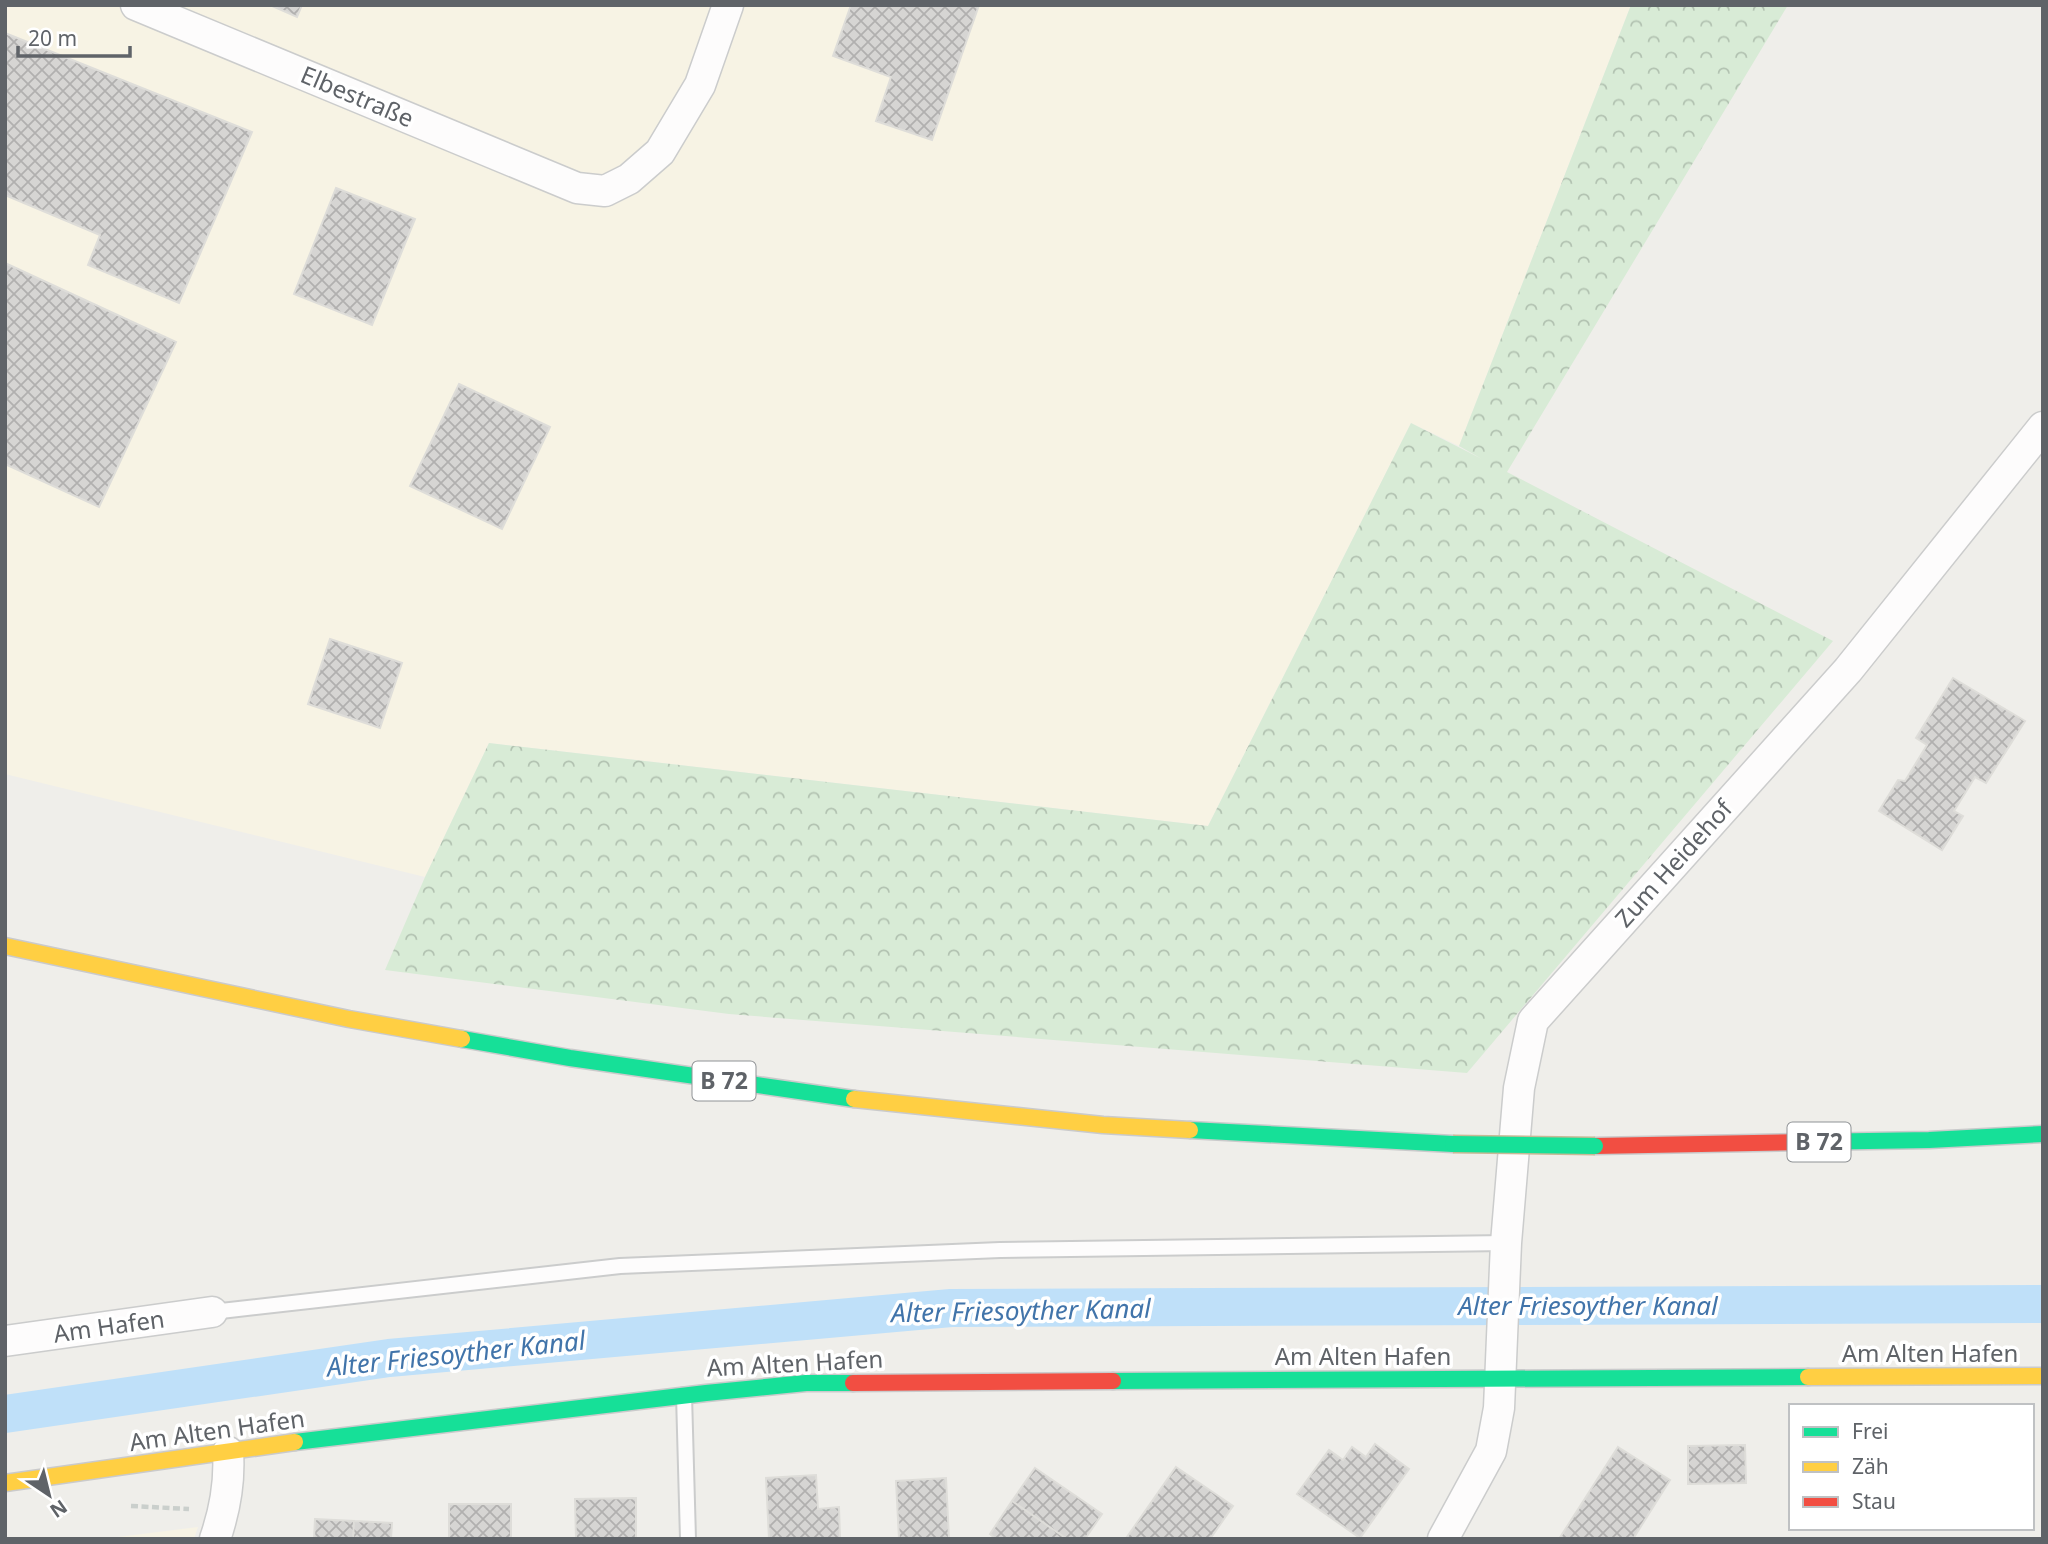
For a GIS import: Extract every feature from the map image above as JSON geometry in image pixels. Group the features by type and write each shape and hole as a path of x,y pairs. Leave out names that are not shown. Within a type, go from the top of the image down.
{"main road":[{"name":"B 72","path":"5,946 349,1019 570,1058 842,1098 1103,1125 1453,1144 1595,1146 1929,1140 2043,1134"},
{"name":"Am Alten Hafen","path":"5,1483 684,1394 806,1383 2043,1376"}],"street":[{"name":"Elbestraße","path":"136,5 577,188 606,191 629,179 660,152 699,85 728,5"},
{"name":"Zum Heidehof","path":"1443,1539 1491,1451 1499,1408 1506,1243 1519,1088 1533,1021 1848,670 2043,427"},
{"name":"Am Hafen","path":"5,1341 212,1312"},
{"path":"219,1525 229,1475 228,1452"}],"lane":[{"path":"212,1312 620,1266 1000,1250 1506,1243"},
{"name":"Am Alten Hafen","path":"684,1394 688,1539"}],"path":[{"path":"139,1498 126,1504 219,1525"}],"shaded area":[{"path":"5,5 1631,5 1459,446 1411,423 1208,826 489,743 425,877 5,774"},
{"path":"198,1527 194,1539 102,1539"}],"green space":[{"path":"1631,5 1788,5 1507,472 1833,641 1467,1073 729,1014 385,970 425,877 489,743 1208,826 1411,423 1482,459 1459,446"}],"building":[{"path":"270,5 302,5 297,17"},
{"path":"851,5 979,5 932,140 876,121 891,77 833,56"},
{"path":"5,33 252,132 179,303 88,265 100,235 5,195"},
{"path":"336,188 415,219 372,325 294,294"},
{"path":"5,263 176,342 99,507 5,464"},
{"path":"459,384 550,427 502,529 410,486"},
{"path":"330,639 402,663 380,728 308,704"},
{"path":"1953,678 2025,721 1986,783 1975,777 1954,811 1963,816 1942,850 1879,811 1898,780 1905,781 1927,745 1916,738"},
{"path":"1375,1444 1409,1469 1360,1538 1297,1494 1329,1450 1343,1460 1352,1447 1366,1457"},
{"path":"1745,1445 1746,1483 1688,1484 1688,1446"},
{"path":"1618,1447 1670,1480 1633,1539 1559,1539"},
{"path":"1176,1467 1233,1506 1210,1539 1129,1539 1127,1537"},
{"path":"1035,1468 1102,1514 1085,1539 1067,1539 1012,1501"},
{"path":"816,1475 818,1509 839,1507 840,1539 769,1539 766,1478"},
{"path":"946,1478 949,1539 899,1539 896,1481"},
{"path":"636,1498 636,1539 576,1539 575,1499"},
{"path":"1012,1501 1067,1539 996,1539 990,1534"},
{"path":"449,1504 511,1504 511,1539 449,1539"},
{"path":"315,1519 354,1521 353,1539 314,1539"},
{"path":"354,1521 392,1523 391,1539 353,1539"}],"waterway":[{"name":"Alter Friesoyther Kanal","path":"5,1414 389,1358 951,1308 2043,1304"}],"traffic: fast":[{"path":"462,1039 570,1058 854,1099"},
{"path":"1190,1130 1453,1144"},
{"path":"1808,1142 1929,1140 2043,1134"},
{"path":"1453,1144 1595,1146"},
{"path":"1113,1381 1808,1377"},
{"path":"295,1442 706,1393 806,1383 853,1383"}],"traffic: slow":[{"path":"5,946 349,1019 462,1039"},
{"path":"854,1099 1103,1125 1190,1130"},
{"path":"1808,1377 2043,1376"},
{"path":"5,1483 295,1442"}],"traffic: jam":[{"path":"1595,1146 1808,1142"},
{"path":"853,1383 1113,1381"}]}
